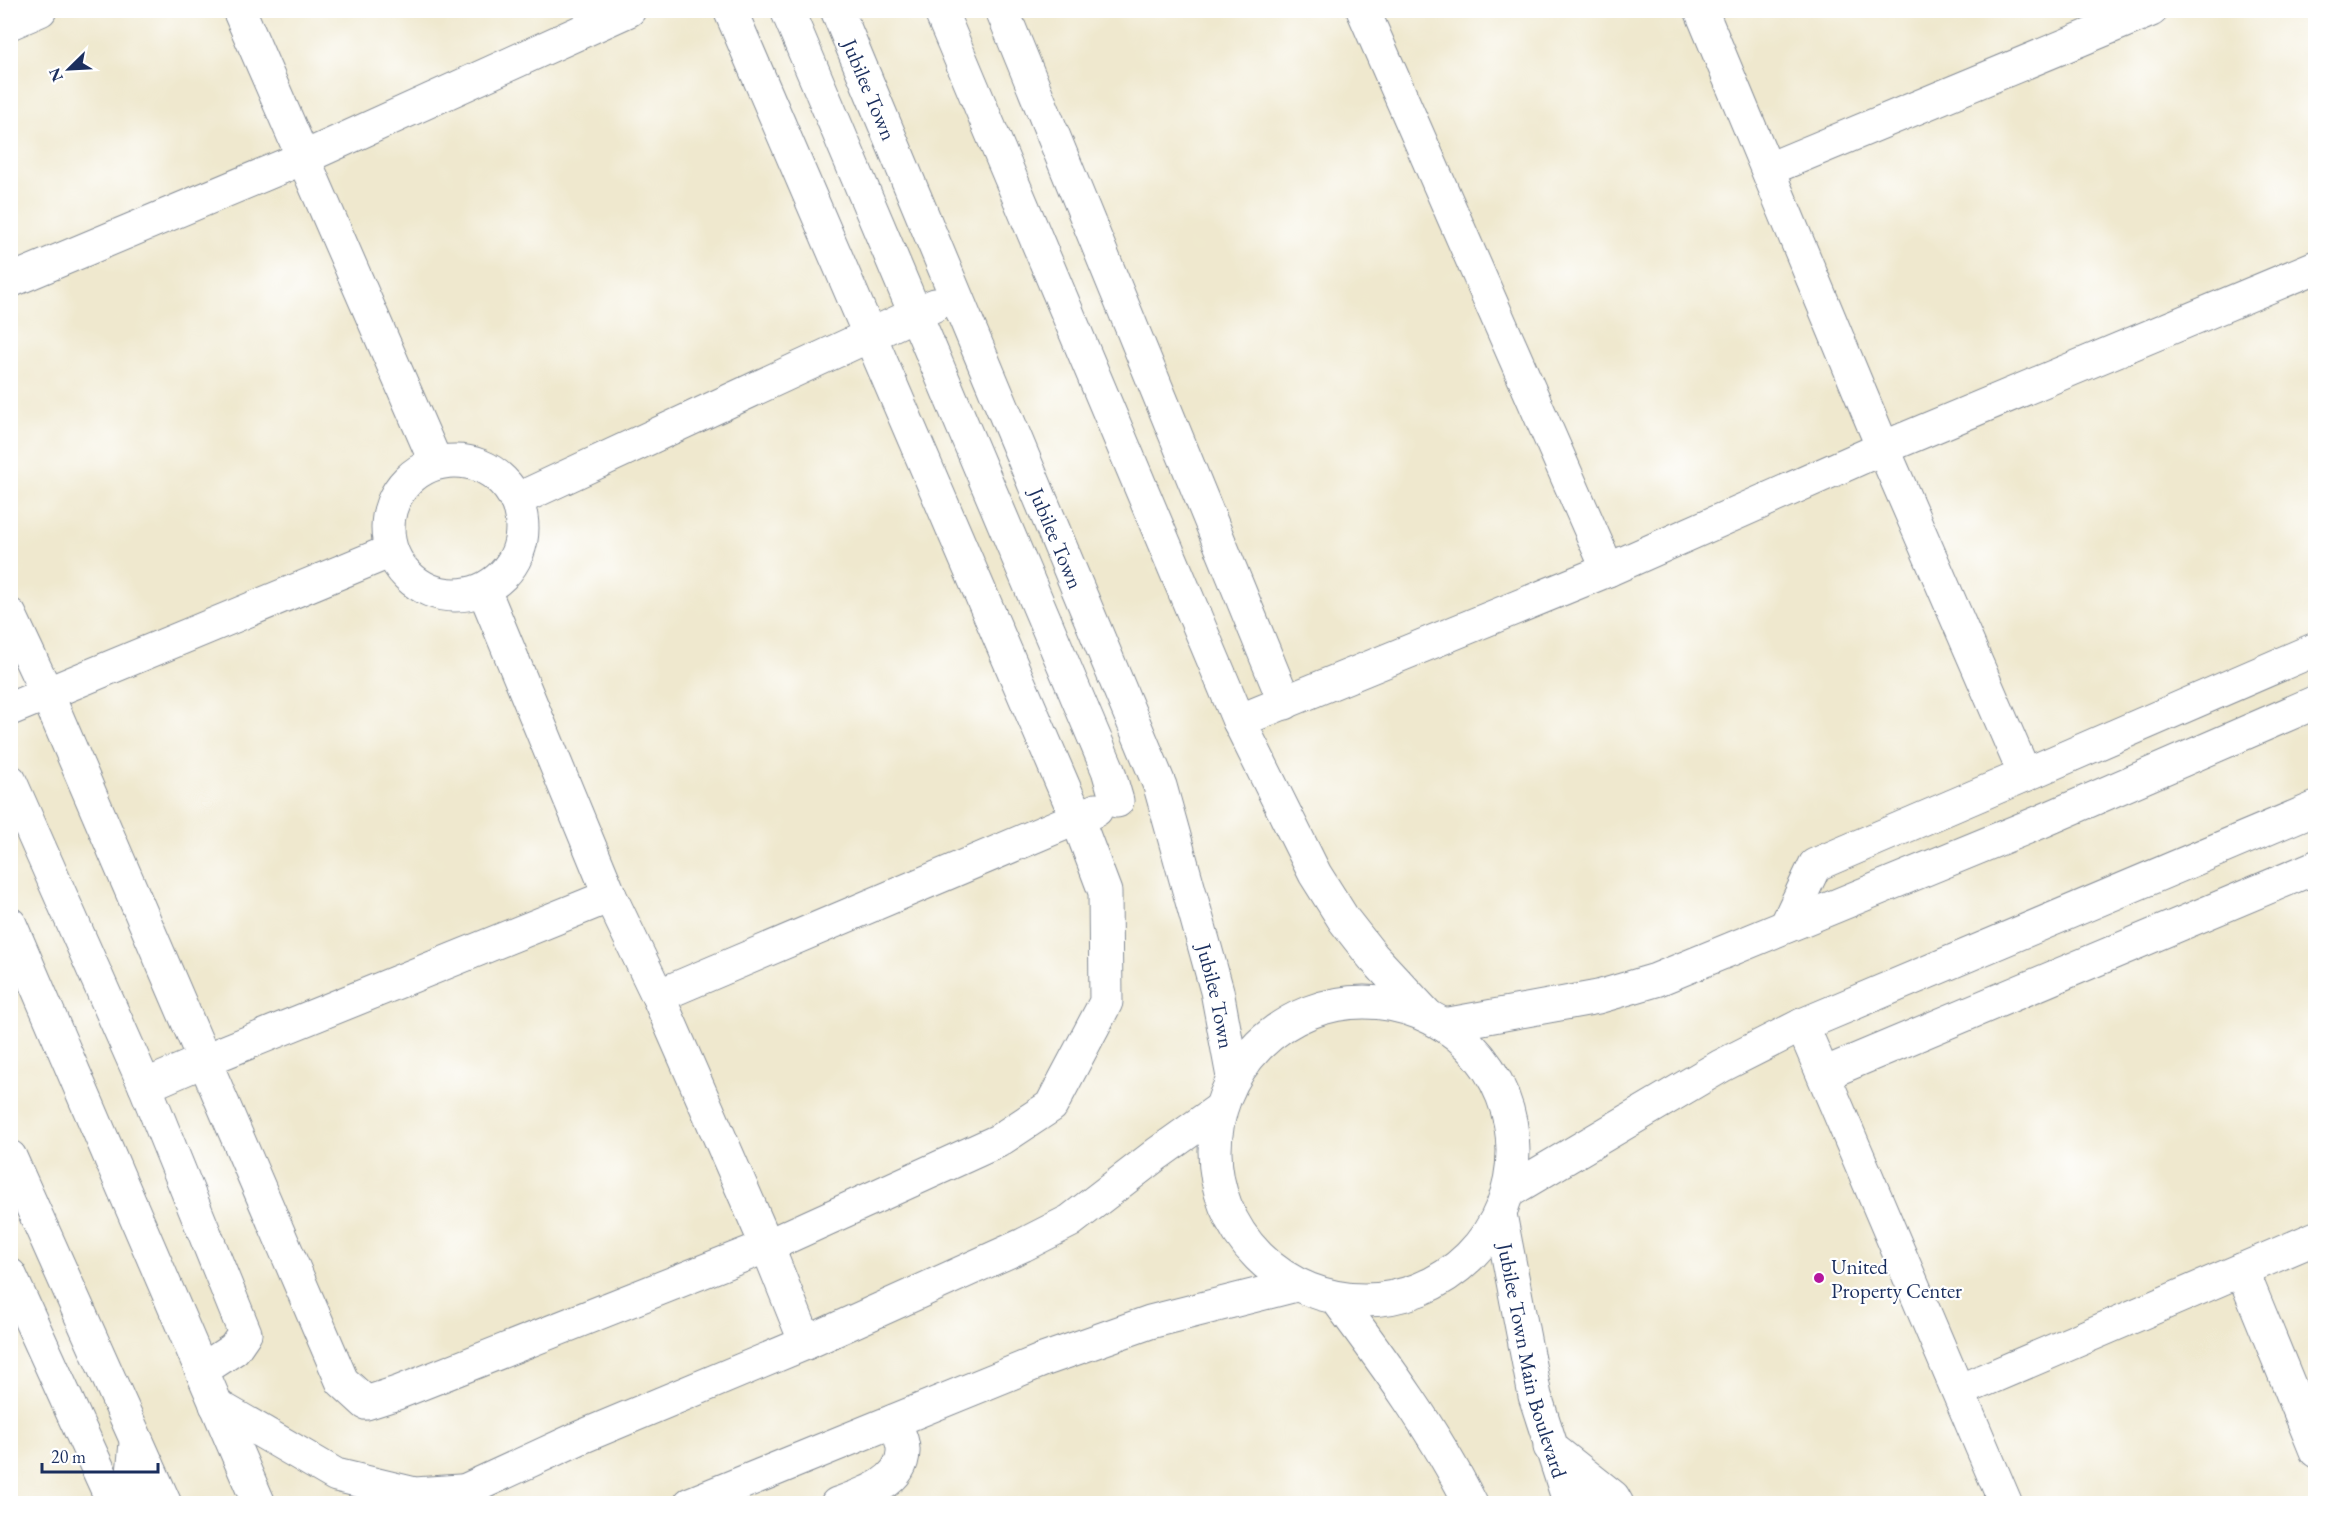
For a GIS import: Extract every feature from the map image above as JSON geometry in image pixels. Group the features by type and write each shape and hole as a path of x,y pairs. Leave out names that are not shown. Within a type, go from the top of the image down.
{"street":[{"path":"10,23 40,10"},
{"path":"238,10 436,463"},
{"path":"10,281 303,158 629,10"},
{"path":"10,615 47,694 342,1381 366,1402 397,1394 767,1246 998,1141 1051,1106 1106,1002 1105,892 1077,818 730,10"},
{"path":"787,10 1108,770 1117,801"},
{"name":"Jubilee Town","path":"837,10 1160,786 1217,991 1233,1077"},
{"path":"940,10 1239,721 1315,874 1344,920 1373,957 1435,1020 1473,1049 1496,1080 1509,1116 1514,1154 1504,1203 1479,1248 1450,1274 1415,1293 1376,1301 1337,1299 1296,1285 1254,1254 1227,1210 1214,1160 1220,1109 1233,1077 1261,1042 1297,1016 1339,1003 1384,1002 1435,1020 1587,999 1656,980 2050,817 2316,702"},
{"path":"1002,10 1285,703"},
{"path":"1363,10 1608,570"},
{"path":"1701,10 1883,448 2025,775"},
{"path":"1769,170 2151,10"},
{"path":"1239,721 1608,570 1883,448 2316,267"},
{"path":"516,500 869,337 914,313 956,297"},
{"path":"468,461 496,475 516,500 522,534 511,567 484,590 447,596 430,589 413,581 391,551 388,514 405,482 436,463 468,461"},
{"path":"10,709 391,551"},
{"path":"484,590 610,896 658,996 767,1246 806,1343"},
{"path":"1786,926 1815,865 2316,649"},
{"path":"10,781 145,1086 245,1333 234,1350 202,1370"},
{"path":"658,996 1117,801 1160,786"},
{"path":"1504,1203 1721,1066 1802,1025 2316,808"},
{"path":"1824,1074 2316,867"},
{"path":"145,1086 610,896"},
{"path":"10,924 259,1503"},
{"path":"1802,1025 2006,1503"},
{"path":"216,1405 336,1475 415,1494 450,1497 579,1438 806,1343 1023,1245 1070,1221 1220,1109"},
{"path":"10,1157 165,1503"},
{"name":"Jubilee Town Main Boulevard","path":"1504,1203 1534,1396 1570,1503"},
{"path":"1959,1391 2316,1238"},
{"path":"2242,1270 2316,1451"},
{"path":"10,1275 114,1503"},
{"path":"690,1503 1043,1360 1149,1322 1296,1285"},
{"path":"1337,1299 1407,1394 1451,1464 1469,1501"},
{"path":"837,1503 882,1485 900,1468 904,1450 894,1420"},
{"path":"130,1503 136,1439"},
{"path":"1550,1447 1613,1497 1617,1503"}],"place":[{"name":"United Property Center","path":"1819,1278"}]}
